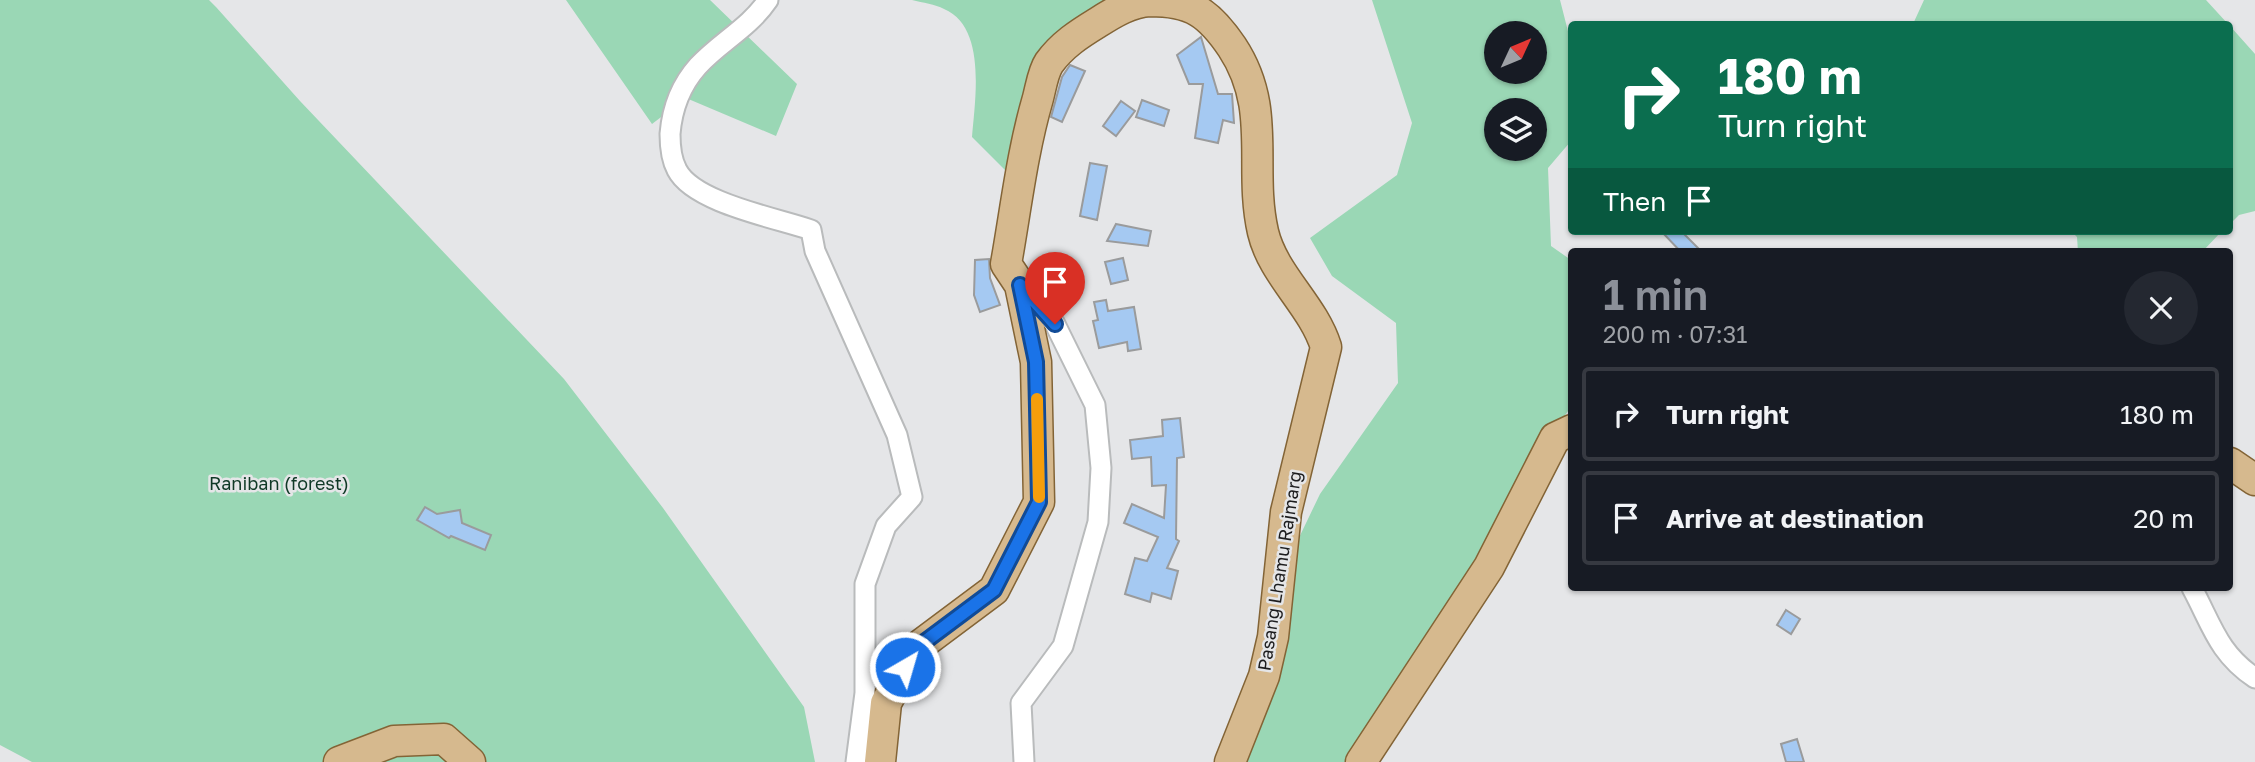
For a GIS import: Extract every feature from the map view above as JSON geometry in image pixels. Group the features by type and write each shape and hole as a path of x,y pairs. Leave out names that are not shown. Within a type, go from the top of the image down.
{"main road":[{"name":"Pasang Lhamu Rajmarg","path":"880,762 886,703 915,649 994,590 1039,502 1036,362 1020,285 1006,264 1023,146 1047,65 1067,42 1136,2 1175,1 1199,9 1233,49 1252,84 1258,121 1257,198 1264,235 1285,278 1320,326 1326,347 1286,512 1273,637 1264,676 1230,762"},
{"path":"1361,762 1489,567 1555,438 1568,432"},
{"path":"2233,465 2255,480"},
{"path":"338,762 394,741 444,739 470,762"}],"street":[{"path":"768,0 756,18 694,72 672,110 670,148 677,172 695,189 728,204 811,230 815,251 897,435 912,497 887,526 865,583 865,693 856,762"},
{"path":"1020,285 1055,324 1095,405 1101,468 1098,522 1063,646 1021,703 1024,762"},
{"path":"2193,591 2212,634 2236,665 2255,678"}],"green space":[{"name":"Raniban (forest)","path":"0,0 209,0 300,101 564,379 663,508 804,707 815,762 32,762 0,745"},
{"path":"566,0 710,0 797,84 776,136 686,98 652,124"},
{"path":"912,0 1119,0 1064,33 1009,174 972,137 976,85 973,48 967,31 958,18 944,9"},
{"path":"1372,0 1560,0 1568,31 1568,145 1548,168 1551,246 1568,258 1568,411 1516,481 1481,570 1352,762 1240,762 1295,546 1320,494 1398,383 1396,323 1332,276 1310,238 1397,175 1412,123"},
{"path":"1924,0 2206,0 2225,21 1914,21"},
{"path":"2233,29 2255,54 2255,211 2239,215 2233,221"},
{"path":"2075,235 2218,235 2206,248 2078,248"}],"building":[{"path":"1201,37 1218,94 1232,94 1234,123 1223,120 1218,143 1195,138 1203,84 1189,84 1177,55"},
{"path":"1070,65 1085,71 1062,122 1051,117 1062,77"},
{"path":"1142,100 1169,110 1164,126 1136,117"},
{"path":"1121,101 1135,111 1116,136 1103,126"},
{"path":"1090,163 1107,166 1097,220 1080,216"},
{"path":"1116,224 1151,231 1148,246 1107,241"},
{"path":"1665,235 1685,235 1698,248 1677,248"},
{"path":"1123,258 1128,280 1111,284 1105,262"},
{"path":"989,259 990,278 1000,305 980,312 974,295 975,260"},
{"path":"1106,300 1108,311 1134,307 1141,349 1128,351 1127,342 1099,348 1093,321 1098,320 1094,302"},
{"path":"1180,418 1184,457 1177,458 1176,539 1179,541 1167,568 1178,571 1171,599 1152,593 1150,602 1125,594 1135,558 1147,561 1158,537 1124,523 1132,504 1164,518 1166,485 1152,486 1151,457 1132,459 1130,440 1163,436 1162,420"},
{"path":"425,507 437,514 460,510 462,523 491,535 485,550 451,536 449,538 417,520"},
{"path":"1786,610 1800,619 1791,634 1777,625"},
{"path":"1797,739 1804,762 1786,762 1781,744"}],"slow traffic":[{"path":"1037,399 1039,497"}],"route":[{"path":"905,667 915,649 994,590 1039,502 1036,362 1020,285 1055,324"}]}
